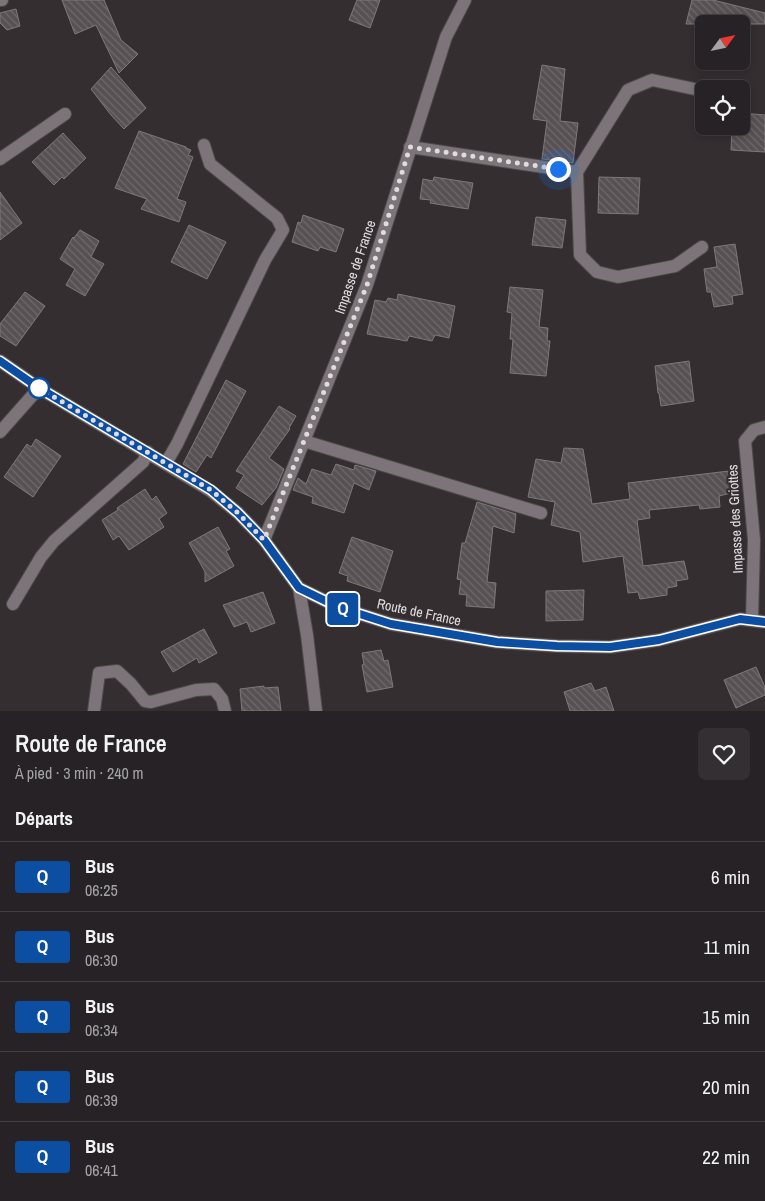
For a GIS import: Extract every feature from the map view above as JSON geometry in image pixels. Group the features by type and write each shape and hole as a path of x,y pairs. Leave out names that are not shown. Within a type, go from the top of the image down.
{"street":[{"name":"Impasse de France","path":"264,540 367,285 446,37 465,0"},
{"path":"695,88 652,80 628,90 577,172 580,255 597,272 618,276 675,266 702,247"},
{"path":"0,159 65,114"},
{"path":"166,463 177,444 265,260 283,230 276,218 210,164 204,145"},
{"path":"410,147 577,172"},
{"name":"Route de France","path":"0,361 39,388 211,490 238,513 264,540 299,588 338,607 391,624 497,642 557,646 610,647 659,640 740,619 759,621"},
{"path":"0,432 39,388"},
{"name":"Impasse des Griottes","path":"759,621 745,440 754,430 765,427"},
{"path":"304,441 541,513"},
{"path":"13,604 41,557 54,541 143,462 148,452"},
{"path":"299,588 316,711"},
{"path":"94,711 99,673 117,671 145,701 151,702 196,690 214,689 222,699 225,711"}],"building":[{"path":"62,0 104,0 121,40 138,54 119,73 96,25 75,34"},
{"path":"357,0 380,0 370,28 349,20"},
{"path":"692,0 713,0 765,13 765,24 750,24 750,15 695,15 695,24 686,24"},
{"path":"16,9 20,26 7,30 0,23 0,13"},
{"path":"542,65 565,69 560,121 578,123 573,163 542,159 547,121 533,119"},
{"path":"111,67 146,108 124,129 91,89"},
{"path":"750,114 765,115 765,152 731,150 732,135 750,135"},
{"path":"139,131 191,150 188,155 193,157 177,199 186,202 179,222 141,209 147,199 115,188"},
{"path":"63,133 86,158 64,179 62,177 54,185 32,162"},
{"path":"434,177 473,183 468,209 430,203 431,200 420,199 423,179 433,181"},
{"path":"599,177 640,178 638,214 598,213"},
{"path":"0,192 22,223 0,240"},
{"path":"303,215 344,229 336,252 320,247 318,251 292,242 298,222 301,223"},
{"path":"536,217 566,220 562,248 532,245"},
{"path":"189,225 226,242 207,279 171,262"},
{"path":"80,230 99,241 91,257 104,264 85,296 66,285 75,269 60,259 73,237"},
{"path":"735,244 743,294 732,296 733,304 714,307 711,292 707,292 704,269 717,267 714,247"},
{"path":"510,287 543,290 539,327 548,328 547,341 550,341 546,376 510,373 513,339 510,339 512,313 507,312"},
{"path":"25,292 45,306 16,346 0,336 0,324"},
{"path":"398,294 455,306 449,338 435,335 432,341 409,336 407,341 367,334 375,300 386,302 388,298 397,300"},
{"path":"689,361 694,401 661,406 655,366"},
{"path":"226,380 246,391 211,458 207,455 196,472 183,464"},
{"path":"279,406 296,416 290,429 269,458 284,469 276,488 262,505 236,488 244,475 236,471"},
{"path":"36,439 61,456 33,497 4,477 27,444 31,447"},
{"path":"564,448 583,449 592,504 630,499 628,483 729,471 731,493 719,496 720,507 700,509 699,505 649,510 650,518 637,520 643,566 684,561 688,579 676,581 677,586 667,588 667,595 640,599 638,592 628,593 623,556 583,562 580,532 551,525 555,502 528,497 536,459 561,463"},
{"path":"336,464 354,470 355,465 376,471 369,490 354,483 344,513 312,503 313,497 293,490 298,478 306,484 312,469 331,475"},
{"path":"145,489 152,500 156,496 167,513 159,519 164,527 129,550 119,536 113,540 102,520"},
{"path":"477,502 516,514 514,533 493,526 487,582 496,583 494,608 466,606 467,595 459,594 461,580 457,579 462,543 465,543"},
{"path":"218,527 230,549 226,551 234,566 205,582 205,572 189,543"},
{"path":"352,537 393,551 380,592 347,581 348,576 339,573"},
{"path":"584,590 583,620 546,621 546,591"},
{"path":"263,592 275,623 251,632 247,622 234,627 223,605"},
{"path":"204,629 217,653 199,663 197,658 173,672 161,652"},
{"path":"381,650 384,661 388,660 393,687 367,692 362,665 364,664 362,653"},
{"path":"756,667 765,687 765,695 736,708 724,680"},
{"path":"591,683 595,691 606,687 614,711 570,711 564,692"},
{"path":"264,686 264,688 278,687 281,711 242,711 240,689"}],"bus line":[{"name":"Q","path":"0,361 39,388 211,490 238,513 264,540 299,588 338,607 391,624 497,642 557,646 610,647 659,640 740,619 765,622"}],"route":[{"path":"39,388 211,490 238,513 264,540 367,285 410,147 558,169"}]}
